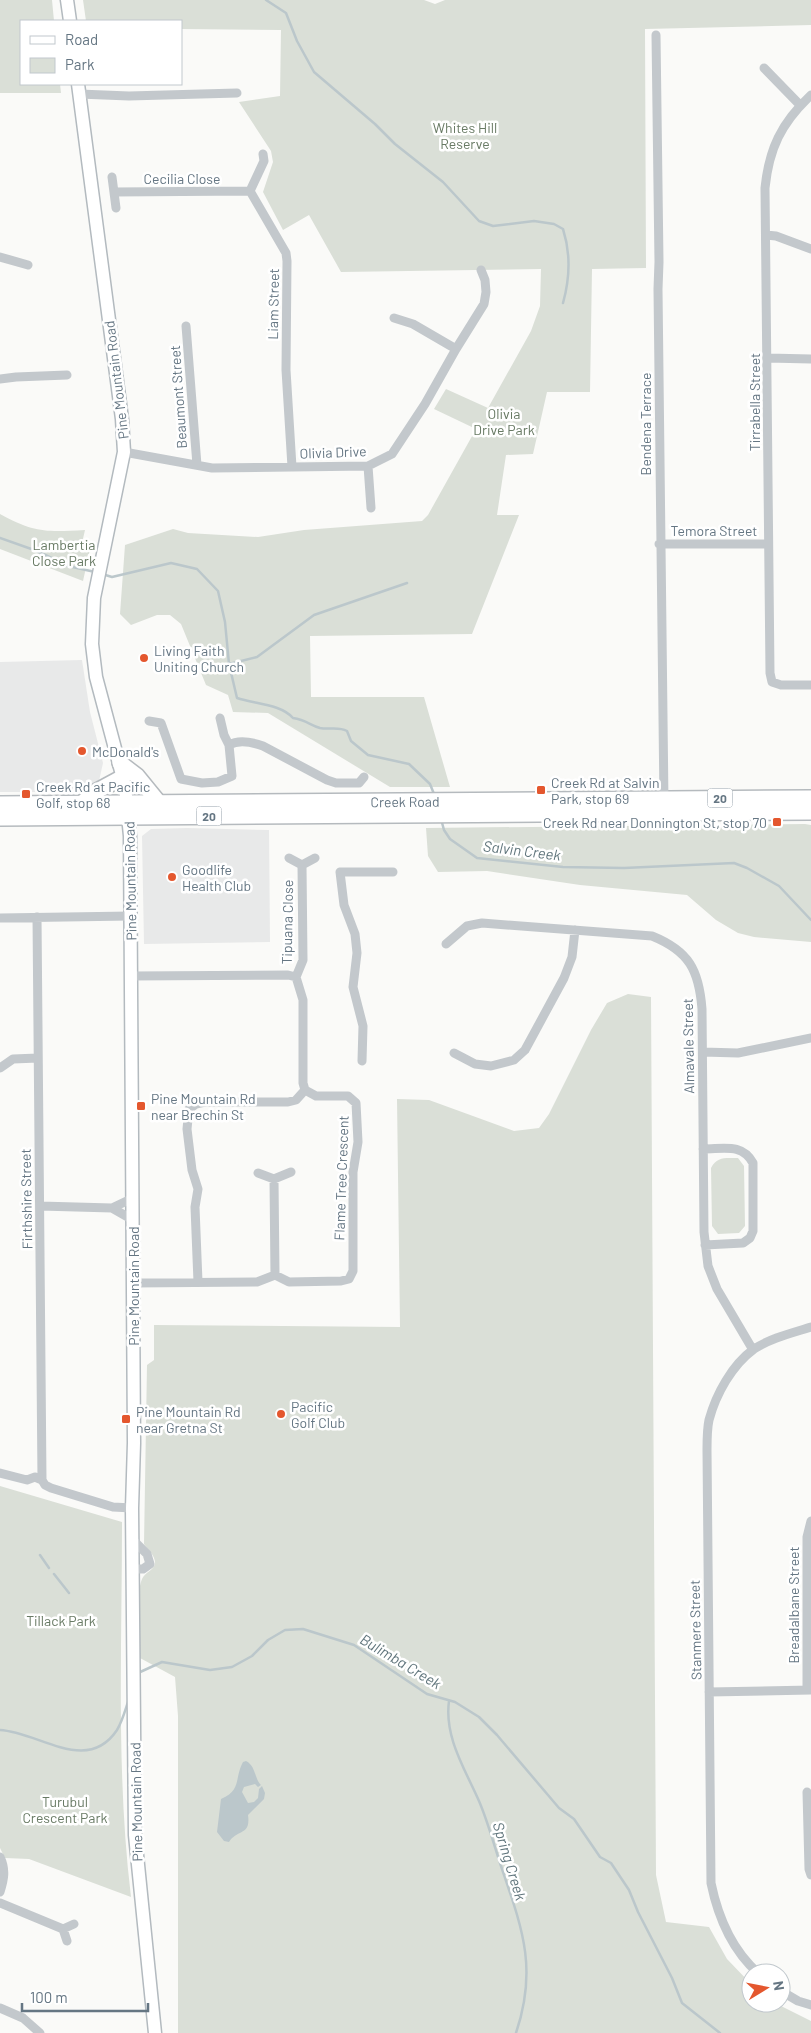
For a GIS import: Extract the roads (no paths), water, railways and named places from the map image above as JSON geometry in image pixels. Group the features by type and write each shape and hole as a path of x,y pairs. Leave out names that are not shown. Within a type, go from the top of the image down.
{"main road":[{"path":"67,0 70,20"},
{"name":"Pine Mountain Road","path":"79,89 122,419 124,452 102,549 94,598 92,644 96,677 122,770 128,810 131,916 133,1198 134,1443 132,1570 134,1794 137,1864 155,2033"},
{"path":"82,803 122,770 137,776 159,803"},
{"name":"Creek Road","path":"664,806 811,798"},
{"name":"Creek Road","path":"0,804 82,803 128,810 159,803 424,800 449,807 664,806 811,812"},
{"name":"Creek Road","path":"0,818 128,810 431,814 449,807"}],"street":[{"name":"Bendena Terrace","path":"656,35 659,262 659,544 664,806"},
{"path":"764,68 800,105"},
{"path":"79,89 129,96 237,93"},
{"name":"Tirrabella Street","path":"811,95 800,105 785,124 773,147 765,188 770,673 772,682 781,685 811,685"},
{"path":"250,191 264,161 263,154"},
{"path":"112,177 116,208"},
{"name":"Cecilia Close","path":"114,192 250,191"},
{"name":"Liam Street","path":"250,191 286,253 286,370 292,467"},
{"path":"766,235 776,236 811,249"},
{"path":"0,258 28,265"},
{"name":"Olivia Drive","path":"124,452 212,468 368,466 392,454 428,399 484,304 485,280 481,270"},
{"path":"394,318 413,324 456,349"},
{"name":"Beaumont Street","path":"186,326 197,465"},
{"path":"768,358 811,359"},
{"path":"0,379 16,376 67,375"},
{"path":"368,466 371,508"},
{"name":"Temora Street","path":"659,544 768,544"},
{"path":"149,721 161,723 181,779 188,782 218,782 232,776 233,772 230,745 224,735 220,718"},
{"path":"230,745 232,743 252,742 336,783 359,783 364,777"},
{"name":"Tipuana Close","path":"289,858 302,866"},
{"name":"Tipuana Close","path":"302,866 315,858"},
{"name":"Tipuana Close","path":"296,977 303,960 302,866"},
{"path":"362,1061 363,1026 353,987 356,953 355,934 344,905 340,872 393,872"},
{"path":"0,918 131,916"},
{"name":"Firthshire Street","path":"37,918 42,1480"},
{"name":"Almavale Street","path":"446,944 467,926 482,923 652,936 671,944 685,957 695,973 700,990 703,1052 705,1245 708,1266 717,1289 753,1350"},
{"path":"454,1053 475,1064 491,1066 514,1060 525,1050 564,978 572,958 575,930"},
{"path":"131,976 288,975 296,977 303,1000 302,1083 305,1090 296,1100 288,1102 205,1102 196,1104 189,1109 187,1129 192,1170 198,1189 195,1207 198,1282"},
{"path":"703,1052 738,1053 811,1038"},
{"path":"0,1068 13,1059 38,1058"},
{"name":"Flame Tree Crescent","path":"133,1283 257,1282 274,1276 289,1282 341,1281 349,1279 353,1271 353,1172 358,1142 356,1103 348,1096 316,1096 305,1090"},
{"path":"703,1149 740,1149 748,1154 753,1164 753,1230 750,1238 743,1243 705,1245"},
{"path":"258,1173 274,1179 291,1172"},
{"path":"274,1179 274,1276"},
{"path":"40,1206 112,1208 133,1198"},
{"path":"112,1208 133,1220"},
{"name":"Stanmere Street","path":"749,1963 739,1952 725,1930 716,1908 710,1883 707,1450 709,1421 719,1393 733,1370 753,1350 773,1340 811,1327"},
{"path":"0,1473 27,1480 35,1478 42,1480 45,1485 51,1488 113,1507 132,1508"},
{"name":"Breadalbane Street","path":"809,1690 807,1537 811,1521"},
{"path":"709,1692 809,1690"},
{"path":"808,1792 809,1869 811,1875"},
{"path":"0,1857 4,1866 4,1877 0,1892"},
{"path":"0,1903 63,1929 74,1924"},
{"path":"63,1929 67,1941"},
{"path":"791,1997 811,2005"},
{"path":"0,2008 23,2018 40,2033"}],"waterway":[{"path":"266,0 286,13 297,41 314,72 375,124 395,144 443,182 479,221 493,226 534,221 554,224 563,229 566,238 569,266 563,303"},
{"name":"Salvin Creek","path":"0,538 37,551 68,566 95,572"},
{"name":"Salvin Creek","path":"102,574 112,577 171,563 197,569 218,591 225,622 229,664 237,698 275,707 288,713 293,718 320,728 347,731 351,741 368,755 409,764 430,784 434,794"},
{"path":"229,664 257,657 314,615 407,583"},
{"name":"Salvin Creek","path":"441,819 444,830 450,839 477,858 563,867 624,868 734,863 779,886 811,920"},
{"path":"40,1555 49,1568"},
{"path":"54,1574 69,1593"},
{"name":"Bulimba Creek","path":"138,1673 162,1662 210,1670 232,1667 252,1656 268,1640 285,1630 303,1629 354,1645 427,1694 455,1702 479,1717 497,1735 559,1808 574,1819 600,1857 611,1863 629,1890 638,1912 672,1978 682,2003 720,2033"},
{"name":"Spring Creek","path":"449,1701 448,1714 453,1740 485,1817 515,1909 525,1948 526,1988 523,2010 516,2033"},
{"name":"Bulimba Creek","path":"0,1730 15,1732 62,1748 92,1749 105,1743 117,1730 128,1702"}],"place":[{"name":"Living Faith Uniting Church","path":"144,658"},
{"name":"McDonald's","path":"82,751"},
{"name":"Creek Rd at Salvin Park, stop 69","path":"541,790"},
{"name":"Creek Rd at Pacific Golf, stop 68","path":"26,794"},
{"name":"Creek Rd near Donnington St, stop 70","path":"777,822"},
{"name":"Goodlife Health Club","path":"172,877"},
{"name":"Pine Mountain Rd near Brechin St","path":"141,1106"},
{"name":"Pacific Golf Club","path":"281,1414"},
{"name":"Pine Mountain Rd near Gretna St","path":"126,1419"}],"park label":[{"name":"Whites Hill Reserve","path":"465,136"},
{"name":"Olivia Drive Park","path":"504,422"},
{"name":"Lambertia Close Park","path":"64,552"},
{"name":"Tillack Park","path":"61,1620"},
{"name":"Turubul Crescent Park","path":"65,1809"}]}
